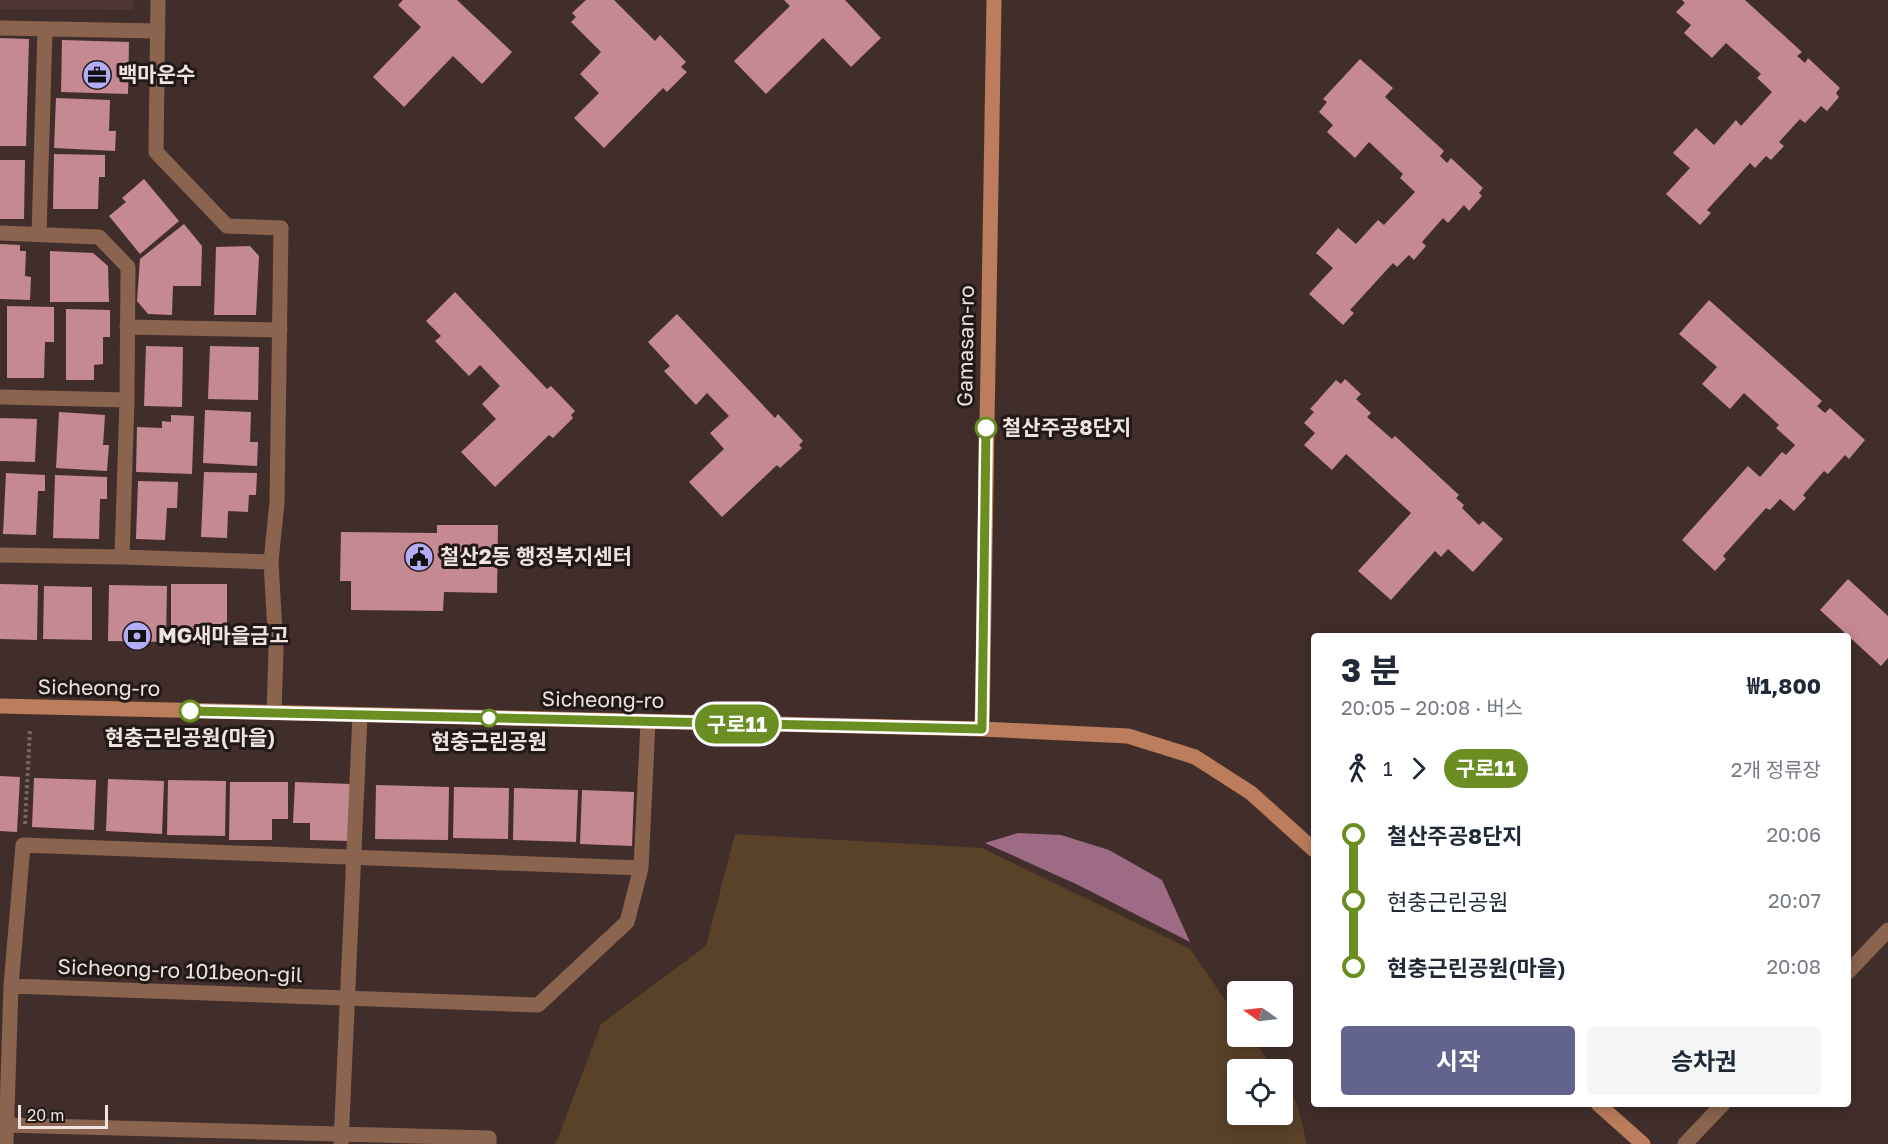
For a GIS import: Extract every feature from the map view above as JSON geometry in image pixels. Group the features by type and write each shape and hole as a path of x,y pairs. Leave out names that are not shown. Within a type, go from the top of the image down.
{"main road":[{"name":"Gamasan-ro","path":"982,729 994,0"},
{"name":"Sicheong-ro","path":"0,706 982,729 1128,736 1196,757 1251,793 1311,847"},
{"path":"1601,1107 1642,1144"}],"street":[{"path":"158,0 156,152 227,226 281,228 278,502 271,562 276,650 274,712"},
{"path":"0,28 158,31"},
{"path":"39,234 45,30"},
{"path":"0,233 99,237 128,267 122,557"},
{"path":"127,327 280,330"},
{"path":"0,397 127,400"},
{"path":"0,555 271,562"},
{"path":"341,1138 360,715"},
{"name":"Sicheong-ro 101beon-gil","path":"11,986 538,1005 627,922 641,868 648,722"},
{"path":"6,1144 11,986 23,845 641,868"},
{"path":"1851,969 1888,930"},
{"path":"1685,1144 1720,1107"},
{"path":"6,1125 341,1138 489,1138 489,1144"}],"path":[{"path":"23,845 31,707"}],"shaded area":[{"path":"0,0 134,0 134,10 0,9"},
{"path":"1018,833 1061,835 1109,850 1162,880 1190,942 1076,884 985,843"},
{"path":"735,834 982,848 1190,949 1227,1003 1227,1047 1258,1047 1267,1059 1227,1059 1227,1125 1293,1125 1293,1097 1297,1103 1307,1144 554,1144 601,1024 706,946"}],"building":[{"path":"403,0 457,0 512,52 482,84 453,56 404,107 373,77 421,27 398,5"},
{"path":"586,0 614,0 655,41 660,35 686,62 681,67 687,72 667,92 663,88 604,148 574,118 599,93 580,74 601,52 571,22 576,17 572,13"},
{"path":"784,0 845,0 881,38 851,67 823,38 766,94 734,61 790,6"},
{"path":"1682,0 1745,0 1802,52 1797,56 1805,63 1808,58 1840,88 1836,93 1839,97 1827,111 1821,106 1805,123 1800,119 1779,142 1784,146 1771,160 1766,156 1755,168 1750,163 1707,210 1711,213 1700,225 1666,194 1690,168 1673,153 1696,128 1714,145 1736,120 1741,126 1772,92 1757,78 1761,74 1726,43 1712,58 1684,33 1691,25 1676,12 1685,3"},
{"path":"0,38 29,39 26,146 0,146"},
{"path":"62,40 129,42 128,94 61,92"},
{"path":"1360,59 1393,88 1385,97 1444,151 1440,156 1447,163 1451,158 1483,188 1479,193 1482,196 1469,211 1464,205 1448,223 1443,218 1422,242 1426,246 1414,260 1409,255 1397,267 1393,263 1350,310 1354,313 1343,325 1309,294 1333,268 1316,253 1338,228 1356,244 1378,220 1384,225 1415,192 1400,178 1403,174 1369,142 1355,158 1327,132 1333,125 1319,112 1327,102 1323,99"},
{"path":"56,98 110,100 109,131 116,131 115,151 54,148"},
{"path":"54,154 105,155 105,177 99,177 98,209 53,209"},
{"path":"0,160 25,160 24,219 0,219"},
{"path":"144,179 179,221 140,254 109,216 126,202 122,198"},
{"path":"184,224 202,246 201,286 173,286 172,315 148,314 137,301 140,259"},
{"path":"0,244 20,245 20,251 26,251 25,276 31,277 30,300 0,299"},
{"path":"250,246 259,256 256,315 214,315 216,247"},
{"path":"50,251 93,253 108,266 109,302 50,302"},
{"path":"455,292 547,389 551,386 575,411 571,415 573,418 553,438 549,435 495,487 461,452 496,419 482,404 500,386 480,365 469,376 435,341 441,336 426,321"},
{"path":"1709,300 1822,401 1817,406 1825,413 1830,408 1865,440 1849,459 1845,455 1828,474 1824,471 1803,495 1806,498 1794,511 1780,499 1770,510 1766,508 1723,556 1726,559 1715,571 1682,540 1748,466 1760,477 1782,452 1786,455 1795,445 1776,428 1779,425 1744,393 1730,409 1702,384 1717,367 1679,334"},
{"path":"7,306 54,307 54,342 45,342 44,378 7,378"},
{"path":"66,309 110,310 110,337 103,337 103,364 94,365 94,380 66,380"},
{"path":"677,314 775,418 778,414 803,441 799,445 802,448 780,468 777,465 722,517 689,482 724,449 710,433 729,416 707,393 696,405 664,371 670,366 648,342"},
{"path":"146,346 183,347 182,407 144,406"},
{"path":"210,346 259,347 258,400 208,399"},
{"path":"1345,379 1361,394 1356,399 1371,413 1367,417 1392,439 1395,436 1459,495 1456,498 1464,505 1462,508 1479,525 1483,521 1503,539 1473,572 1448,549 1441,557 1435,551 1391,600 1358,571 1411,513 1346,454 1332,470 1304,445 1315,433 1304,423 1314,412 1310,409 1336,380 1341,384"},
{"path":"205,410 251,412 250,442 258,442 257,466 203,463"},
{"path":"59,412 105,415 103,445 109,445 107,471 56,468"},
{"path":"171,415 194,416 192,474 136,472 137,427 162,428 162,421 171,422"},
{"path":"0,418 37,419 35,462 0,461"},
{"path":"204,472 257,473 256,495 249,495 248,512 228,511 227,538 201,537"},
{"path":"6,473 45,475 45,491 38,491 36,535 3,534"},
{"path":"55,475 107,477 107,499 100,499 99,539 53,538"},
{"path":"138,481 178,482 177,508 167,508 165,540 136,539"},
{"name":"철산2동 행정복지센터","path":"437,525 498,525 497,593 444,592 443,611 351,610 351,581 340,581 341,532 437,533"},
{"path":"1848,579 1888,616 1888,658 1881,666 1851,638 1851,633 1845,633 1820,610"},
{"path":"0,584 38,585 37,640 0,639"},
{"path":"171,584 227,584 227,643 171,643"},
{"path":"109,585 167,586 166,642 108,641"},
{"path":"44,586 92,587 92,640 43,639"},
{"path":"0,776 20,777 17,832 0,831"},
{"path":"34,778 96,780 94,830 32,827"},
{"path":"108,779 164,781 162,834 106,831"},
{"path":"168,780 226,781 225,836 167,835"},
{"path":"230,782 288,782 288,819 272,819 272,840 229,840"},
{"path":"295,782 351,784 349,841 310,840 310,823 293,823"},
{"path":"376,785 449,787 448,840 375,839"},
{"path":"454,787 509,788 508,839 453,838"},
{"path":"514,788 578,790 576,842 513,840"},
{"path":"582,790 634,792 632,846 580,844"}],"bus line":[{"name":"구로11","path":"190,711 982,729 986,428"}],"place":[{"name":"백마운수","path":"97,75"},
{"name":"철산주공8단지","path":"986,428"},
{"name":"철산2동 행정복지센터","path":"419,557"},
{"name":"MG새마을금고","path":"137,636"},
{"name":"현충근린공원(마을)","path":"190,711"},
{"name":"현충근린공원","path":"489,718"}]}
